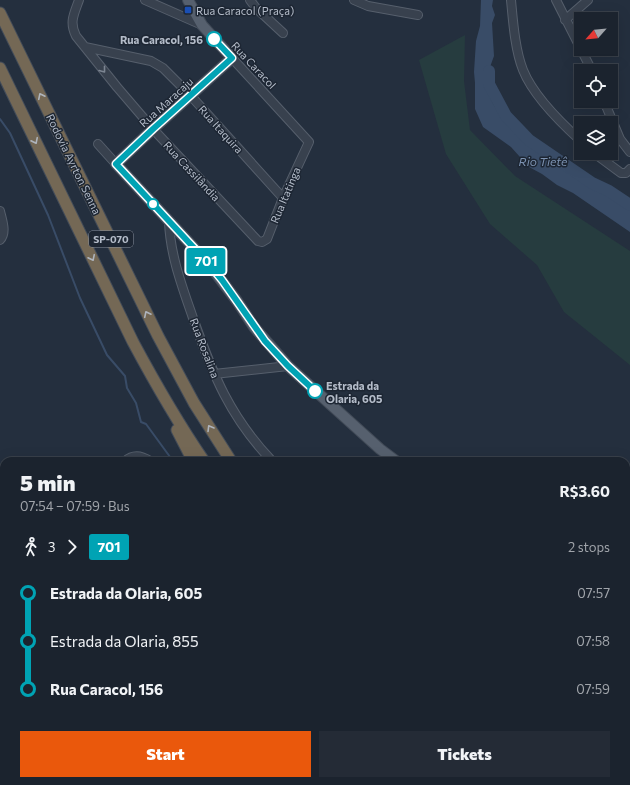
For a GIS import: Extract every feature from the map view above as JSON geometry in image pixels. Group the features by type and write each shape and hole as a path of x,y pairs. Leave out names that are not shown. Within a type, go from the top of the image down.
{"highway":[{"name":"Rodovia Ayrton Senna","path":"0,13 158,336 194,402 228,457"},
{"name":"SP-070","path":"0,68 133,342 156,386 201,457"},
{"path":"156,386 191,457"}],"main road":[{"name":"Rua Caracol","path":"188,0 202,25 232,58"},
{"name":"Rua Maracaju","path":"116,164 232,58"},
{"path":"116,164 208,263 237,301 254,327 288,366 391,457"}],"street":[{"name":"Rua Cassilândia","path":"79,0 73,16 72,25 76,36 153,129 258,241"},
{"path":"145,0 202,25"},
{"path":"250,0 256,8 283,33"},
{"path":"256,8 261,0"},
{"path":"354,0 368,6 418,15"},
{"path":"511,0 517,46 525,74 547,106 574,134"},
{"path":"556,0 588,64"},
{"path":"565,20 588,0"},
{"name":"Rua Itaquira","path":"85,47 112,52 157,64 191,96 283,198"},
{"name":"Rua Caracol","path":"232,58 309,142"},
{"path":"607,108 613,126 620,139 630,152"},
{"name":"Rua Itatinga","path":"258,241 262,242 267,239 283,198 309,142"},
{"path":"98,144 116,164"},
{"path":"603,160 614,169 624,174 630,170"},
{"path":"0,211 4,232 1,239"},
{"name":"Rua Rosalina","path":"169,221 171,248 177,272 202,345 214,374 229,406 242,425 269,457"},
{"path":"214,374 288,366"},
{"path":"130,457 141,457"}],"green space":[{"path":"465,35 464,81 470,130 515,176 630,251 630,365 564,312 537,265 490,224 446,154 419,60"}],"water":[{"name":"Rio Tietê","path":"481,0 493,0 492,6 495,15 492,23 494,56 490,67 491,84 488,91 496,109 503,116 512,120 525,141 535,142 553,152 558,165 630,208 630,232 573,193 557,185 529,167 511,147 483,127 475,109 474,72 476,41 480,26"}],"waterway":[{"name":"Rio Tietê","path":"489,71 489,84 506,116 529,140 592,183 609,191 630,205"},
{"path":"0,119 10,133 48,215 80,298 107,355 125,376 127,388 136,403 141,422 146,424 170,457"}],"bus line":[{"name":"701","path":"214,39 232,58 116,164 208,263 222,280 265,341 288,366 315,391"}],"place":[{"name":"Rua Caracol (Praça)","path":"188,10"},
{"name":"Rua Caracol, 156","path":"214,39"},
{"name":"Estrada da Olaria, 605","path":"315,391"}]}
